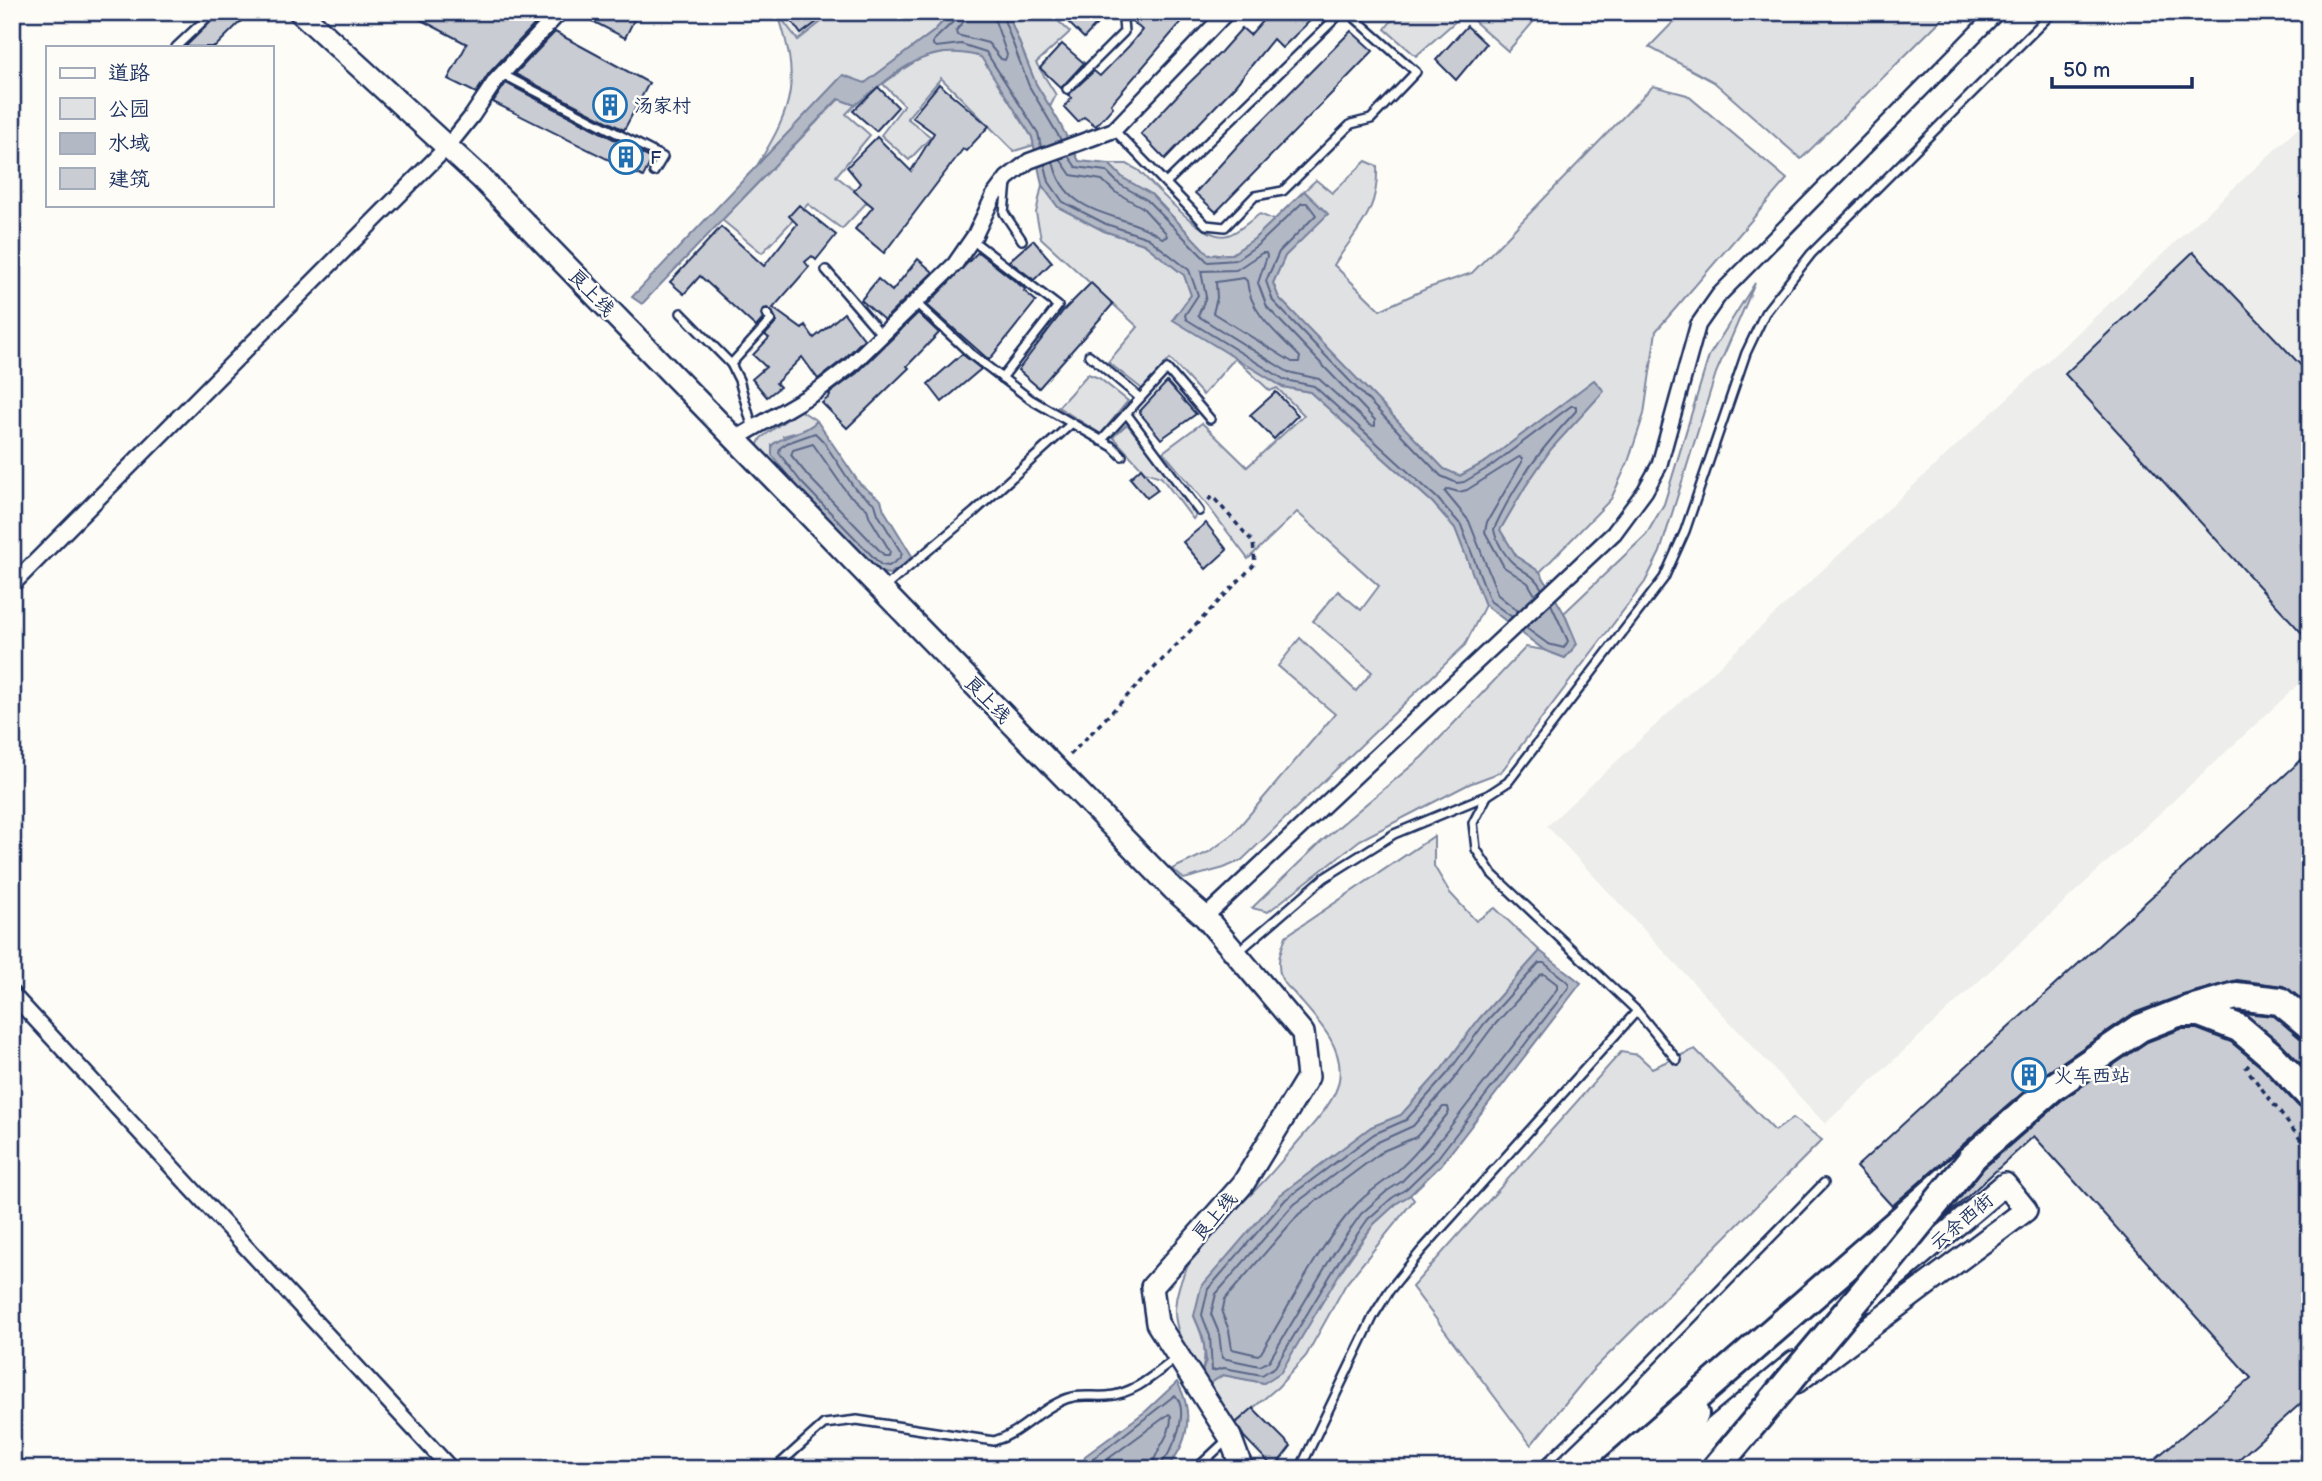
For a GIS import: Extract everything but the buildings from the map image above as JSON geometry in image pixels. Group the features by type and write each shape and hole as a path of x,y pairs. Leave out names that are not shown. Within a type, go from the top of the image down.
{"highway":[{"path":"1614,1469 2052,1088 2140,1028 2178,1013 2236,996 2280,1001 2310,1026"},
{"path":"2178,1013 2200,1013 2239,1028 2272,1056 2310,1096"},
{"path":"1715,1469 1970,1160"},
{"path":"1653,1469 1731,1369"},
{"path":"1681,1465 1704,1437"}],"street":[{"name":"良上线","path":"300,12 447,146 744,434 882,590 1173,889 1205,916 1303,1033 1308,1077 1242,1184 1152,1287 1157,1324 1230,1437 1242,1469"},
{"path":"12,585 447,146 502,74 560,12"},
{"path":"744,434 816,392 850,366 955,264 972,240 993,195 1007,178 1029,161 1114,130 1227,12"},
{"path":"1205,916 1614,533 1645,491 1659,466 1698,325 1719,295 1997,12"},
{"path":"12,994 452,1469"},
{"name":"云余西街","path":"1653,1469 1704,1437 2006,1184 2026,1210 1681,1465"}],"lane":[{"path":"177,46 213,12"},
{"path":"1067,89 1124,32 1123,20 1130,12"},
{"path":"1166,184 1342,12"},
{"path":"1114,130 1206,225 1225,227 1255,196 1283,191 1351,124 1371,119 1416,72 1348,12"},
{"path":"1237,953 1324,878 1394,834 1488,795 1507,782 1664,578 1685,531 1746,353 1765,313 1811,254 2053,12"},
{"path":"502,74 663,156 654,172"},
{"path":"1007,178 1004,213 1022,240"},
{"path":"972,240 1058,306 1002,377"},
{"path":"826,270 882,335"},
{"path":"915,302 971,354 1030,399 1122,456"},
{"path":"681,313 731,364 739,380 744,434"},
{"path":"731,364 771,320 767,314"},
{"path":"1088,355 1140,398"},
{"path":"1101,441 1167,369 1210,419"},
{"path":"1126,413 1199,512"},
{"path":"882,590 974,512 1071,424"},
{"path":"1488,795 1473,822 1476,849 1492,874 1637,1011 1677,1060"},
{"path":"1300,1469 1374,1315 1389,1291 1421,1251 1637,1011"},
{"path":"1540,1469 1626,1386 1824,1183"},
{"path":"774,1469 805,1438 824,1424 839,1420 858,1420 994,1441 1011,1436 1058,1402 1079,1395 1107,1396 1126,1392 1148,1380 1178,1357"},
{"path":"1196,1469 1230,1437"}],"path":[{"path":"1056,769 1255,564 1253,542 1212,496 1199,512"},
{"path":"2246,1068 2310,1152"}],"shaded area":[{"path":"777,12 834,12 798,40"},
{"path":"2310,117 2310,674 1825,1124 1547,826"}],"green space":[{"path":"834,12 952,12 933,32 865,83 839,80 758,164 779,125 790,92 789,57 778,14 798,40"},
{"path":"1007,12 1063,12 1056,19 1070,32 1036,63 1056,95 1050,107 1036,84"},
{"path":"1393,12 1542,12 1508,51 1465,13 1416,56 1385,29 1396,15"},
{"path":"1683,12 1949,12 1801,159 1714,82 1649,47"},
{"path":"961,51 982,57 1032,137 1034,145 1014,151 941,78 907,118 931,137 909,160 881,135 904,105 883,84 919,60"},
{"path":"1653,86 1687,95 1787,179 1656,331 1644,414 1628,462 1611,499 1540,572 1517,557 1500,530 1551,449 1604,391 1594,380 1487,461 1459,476 1444,469 1279,298 1273,283 1285,256 1327,214 1304,191 1316,180 1332,193 1366,161 1377,166 1374,196 1365,219 1334,265 1380,310 1428,288 1472,273"},
{"path":"839,99 855,105 846,114 870,135 836,176 868,201 842,229 808,204 762,253 722,220"},
{"path":"1109,164 1127,164 1138,170 1181,212 1206,231 1228,235 1260,214 1274,220 1254,239 1232,254 1209,255 1151,194 1123,178"},
{"path":"1042,185 1058,207 1104,231 1144,244 1184,275 1191,295 1173,319 1283,387 1310,392 1433,503 1455,528 1485,605 1465,645 1242,860 1184,879 1172,869 1209,852 1232,835 1335,714 1278,666 1300,638 1356,691 1372,672 1313,621 1338,591 1361,610 1379,586 1297,512 1248,559 1163,452 1202,423 1247,467 1304,415 1277,388 1270,391 1235,358 1203,395 1170,359 1142,389 1108,362 1138,327 1041,238 1036,213"},
{"path":"1755,283 1716,373 1660,552 1645,582 1501,772 1469,784 1360,840 1268,912 1252,908 1323,840 1422,757 1526,647 1565,658 1577,644 1564,613 1646,535 1664,504 1709,356"},
{"path":"1088,374 1099,378 1128,401 1101,434 1058,407"},
{"path":"800,410 817,421 809,429 783,436 796,486 756,448 761,438"},
{"path":"1127,424 1199,511 1193,519 1161,477 1145,472 1113,437"},
{"path":"1434,836 1434,866 1450,893 1476,921 1495,908 1540,951 1479,1019 1441,1070 1401,1115 1371,1127 1194,1316 1204,1347 1200,1379 1183,1345 1175,1318 1178,1290 1185,1272 1206,1240 1266,1179 1319,1118 1334,1095 1339,1080 1340,1067 1333,1043 1281,977 1279,961 1286,936"},
{"path":"1695,1049 1775,1131 1793,1118 1822,1140 1591,1372 1531,1445 1412,1287 1621,1052 1638,1055 1652,1068"},
{"path":"1410,1195 1414,1200 1346,1284 1306,1356 1278,1387 1233,1425 1206,1386 1223,1375 1263,1383 1374,1224"}],"water":[{"path":"952,12 1007,12 1036,84 1079,161 1109,164 1123,178 1151,194 1209,255 1232,254 1254,239 1304,191 1328,214 1285,256 1273,283 1279,298 1444,469 1460,476 1487,461 1594,380 1604,391 1551,449 1500,530 1517,557 1540,572 1564,613 1577,644 1565,658 1544,650 1485,605 1455,528 1433,503 1310,392 1283,387 1173,320 1191,295 1184,275 1144,244 1104,231 1058,207 1042,185 1032,137 981,57 943,53 927,57 898,72 855,105 838,99 642,304 632,297 843,75 865,83 933,32"},
{"path":"817,421 860,484 881,500 884,510 912,556 904,565 889,574 879,572 796,486 772,455 772,445"},
{"path":"1540,951 1581,983 1441,1165 1374,1224 1348,1259 1281,1372 1264,1383 1223,1375 1206,1386 1200,1379 1206,1360 1203,1337 1194,1316 1201,1287 1280,1195 1371,1127 1401,1115 1441,1070 1479,1019"},
{"path":"1177,1382 1186,1404 1187,1427 1180,1449 1165,1469 1083,1469 1085,1456 1146,1411"}],"place":[{"name":"汤家村","path":"610,105"},
{"name":"F","path":"626,157"},
{"name":"火车西站","path":"2029,1075"}]}
